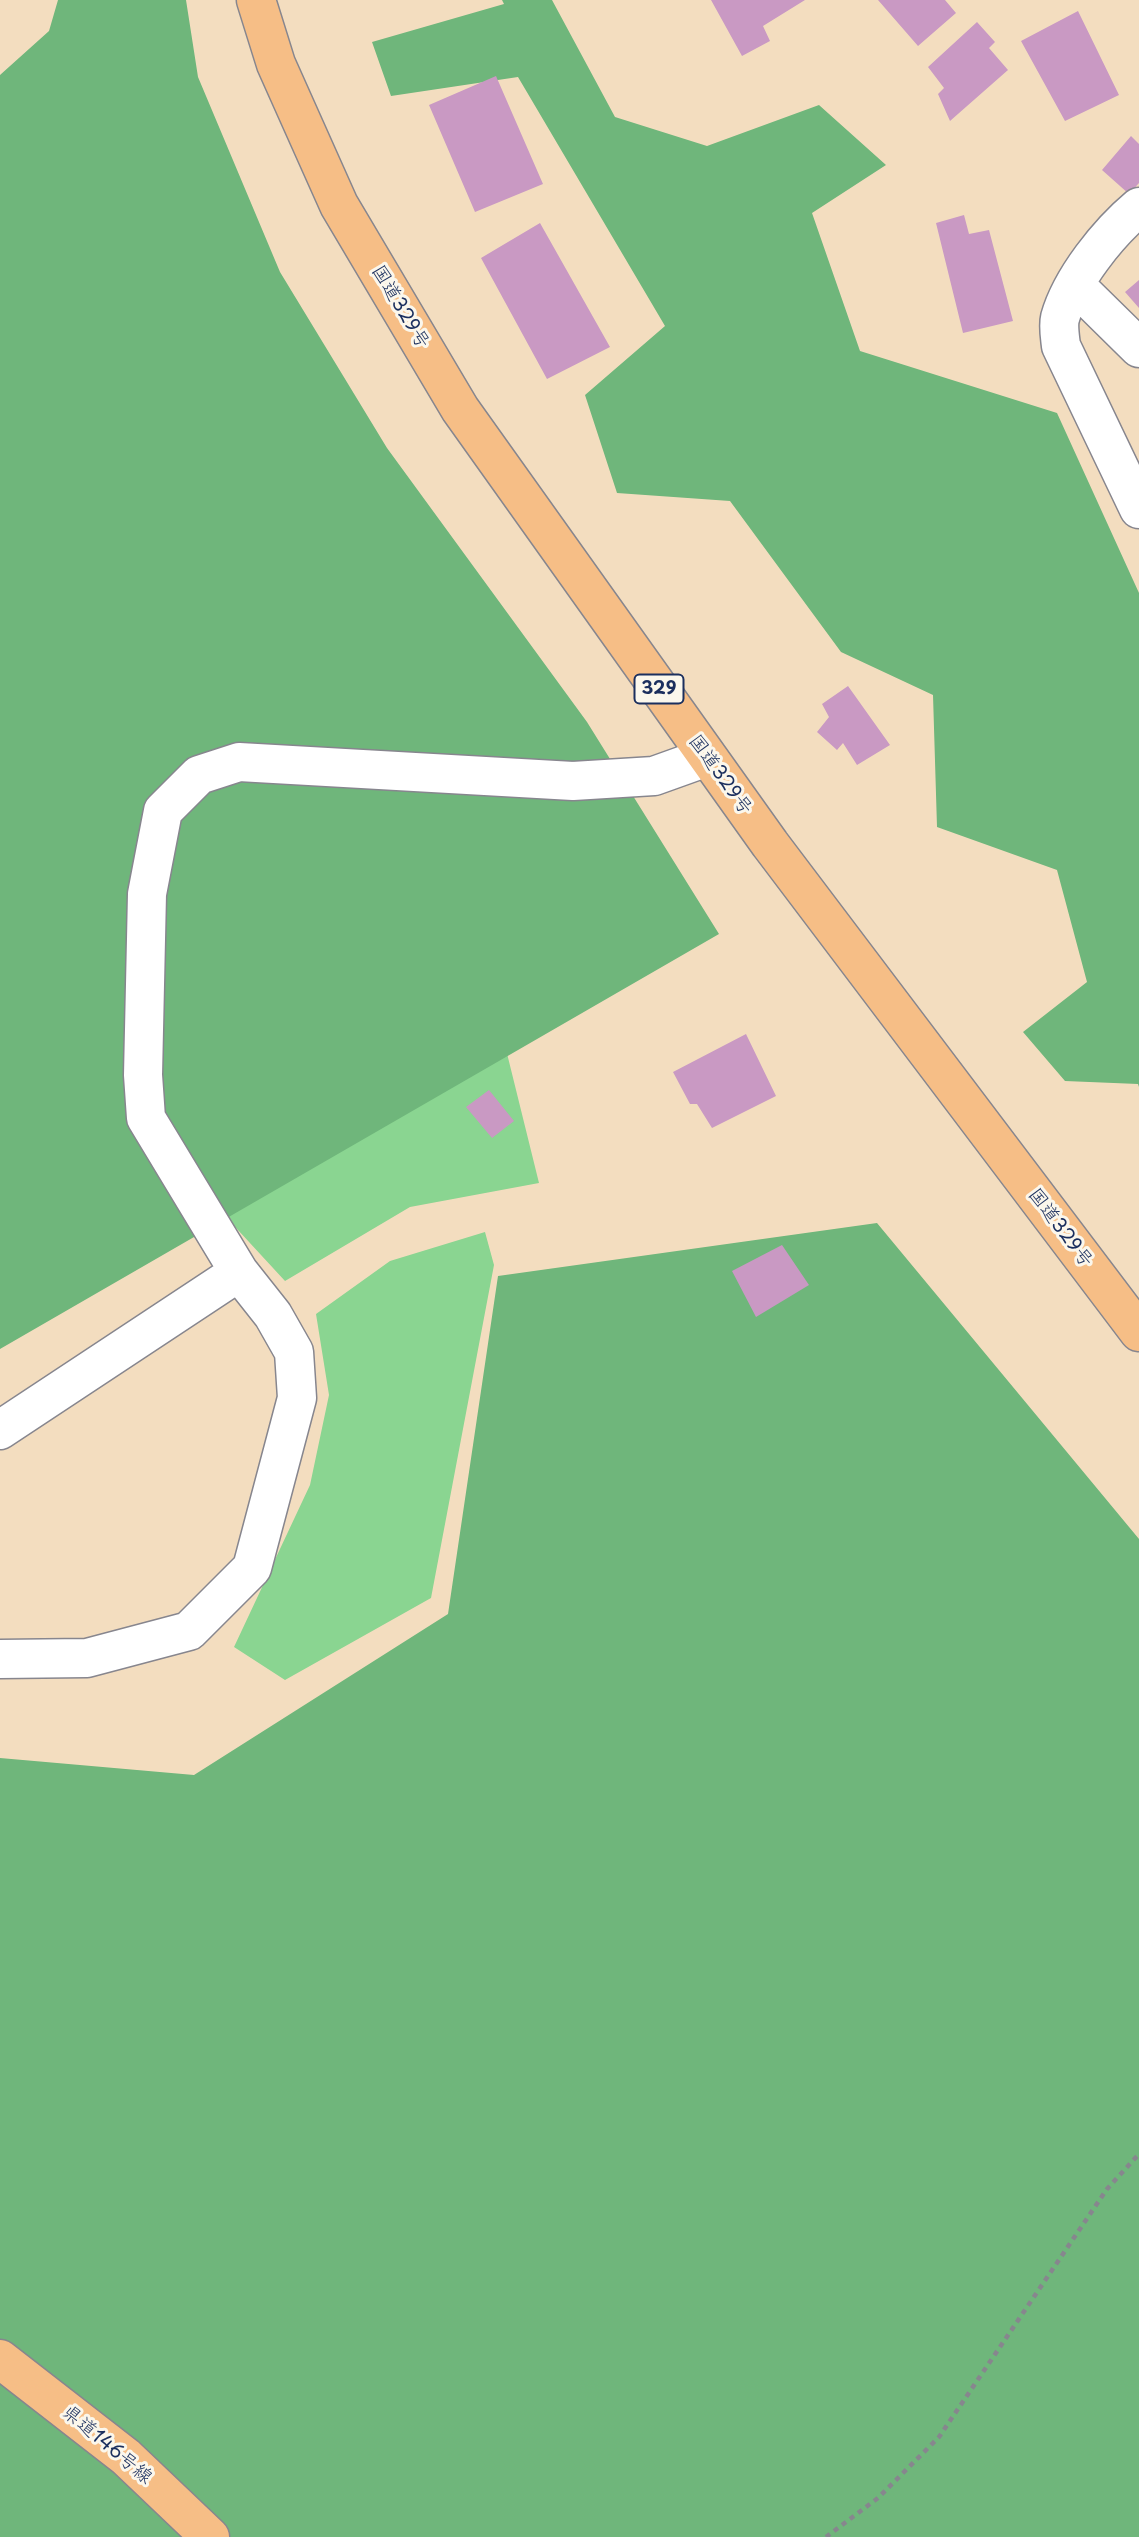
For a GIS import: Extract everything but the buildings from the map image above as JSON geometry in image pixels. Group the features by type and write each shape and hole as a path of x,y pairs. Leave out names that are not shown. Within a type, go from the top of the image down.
{"main road":[{"name":"国道329号","path":"256,0 275,64 339,205 460,409 707,757 1139,1332"},
{"name":"県道146号線","path":"0,2358 126,2457 209,2537"}],"street":[{"path":"1139,206 1117,225 1075,285 1059,320 1061,346 1139,509"},
{"path":"1075,285 1139,348"},
{"path":"0,1659 87,1658 189,1631 252,1568 297,1398 294,1352 273,1315 239,1272 146,1118 143,1075 147,894 163,811 199,775 239,762 573,781 654,776 707,757"},
{"path":"0,1430 239,1272"}],"path":[{"path":"826,2537 878,2498 939,2437 1107,2189 1139,2154"}],"green space":[{"path":"58,0 186,0 198,77 280,272 387,448 587,722 719,934 0,1349 0,75 49,31"},
{"path":"502,0 552,0 615,117 707,146 819,105 886,165 812,213 860,351 1057,413 1139,593 1139,1087 1138,1084 1065,1081 1023,1032 1087,982 1057,870 937,827 933,695 841,652 730,501 617,493 585,395 665,326 518,77 391,96 372,42 504,4"},
{"path":"477,932 539,1183 410,1207 285,1281 35,1010"},
{"path":"877,1223 1139,1539 1139,2537 0,2537 0,1758 194,1775 448,1614 498,1276"},
{"path":"485,1232 494,1265 431,1598 285,1680 234,1647 310,1485 329,1395 316,1314 390,1261"}]}
